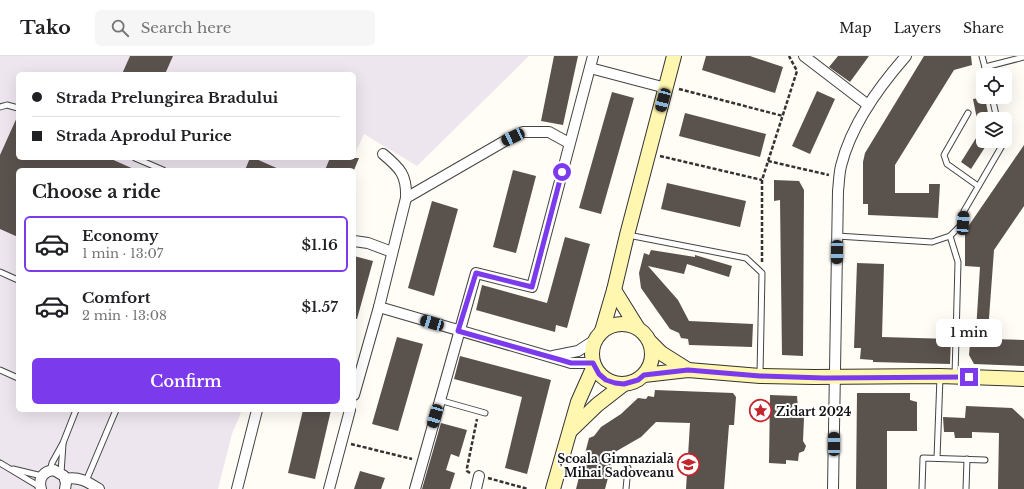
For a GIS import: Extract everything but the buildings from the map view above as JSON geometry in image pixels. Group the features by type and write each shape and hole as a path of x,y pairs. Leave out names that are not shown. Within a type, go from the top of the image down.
{"street":[{"path":"415,489 458,331 476,273 532,287 593,56"},
{"path":"624,384 606,380 599,374 594,364 592,348 598,336 614,290 674,56"},
{"path":"806,56 868,105"},
{"path":"833,489 839,177 842,160 864,111 906,56"},
{"path":"590,68 666,88"},
{"path":"406,193 523,132 549,132 569,143"},
{"path":"356,388 379,307 406,193 403,176 398,166 383,154"},
{"path":"356,241 368,243 392,252"},
{"path":"570,431 597,405 624,384 638,380 644,375 652,360 653,351 647,336 637,327 614,290"},
{"path":"379,307 571,363 594,364"},
{"path":"551,356 578,351 610,326 628,324 637,327"},
{"path":"650,342 661,353 688,370"},
{"path":"553,489 578,402 594,364"},
{"path":"644,375 688,370 760,376 835,378 940,376 1024,378"},
{"path":"238,489 257,412"},
{"path":"328,489 349,412"},
{"path":"41,488 40,480 46,473 64,480 73,477 86,481 99,489"},
{"path":"476,489 479,476"}],"lane":[{"path":"982,56 985,67 1024,57"},
{"path":"0,107 7,105 16,107"},
{"path":"968,113 944,155 947,164 978,186"},
{"path":"837,236 932,242 950,236 963,223 964,210 1001,148"},
{"path":"140,160 158,168"},
{"path":"627,235 746,258 762,273 760,376"},
{"path":"950,236 958,262 955,377"},
{"path":"0,272 16,279"},
{"path":"0,370 16,377"},
{"path":"937,458 940,376"},
{"path":"439,400 486,413"},
{"path":"10,469 46,473 63,442 75,412"},
{"path":"86,481 115,412"},
{"path":"63,442 64,480"},
{"path":"922,489 923,458 985,460"},
{"path":"966,489 967,459"},
{"path":"0,463 41,488"},
{"path":"626,489 628,468"}],"path":[{"path":"762,273 762,180 798,71 789,56"},
{"path":"666,88 675,88 783,116"},
{"path":"648,153 762,180"},
{"path":"768,161 839,177"},
{"path":"478,411 467,471 479,476 528,489"},
{"path":"341,441 422,462"}],"shaded area":[{"path":"0,56 529,56 417,166 364,134 356,152 356,72 16,72 16,160 352,160 349,168 16,168 16,412 241,412 232,434 218,489 0,489"}],"place":[{"name":"Zidart 2024","path":"761,411"},
{"name":"Școala Gimnazială Mihai Sadoveanu","path":"689,465"}],"route":[{"path":"562,172 532,287 476,273 458,331 551,356 571,363 593,363 599,374 606,380 624,384 638,380 644,375 688,370 760,376 824,378 969,377"}]}
